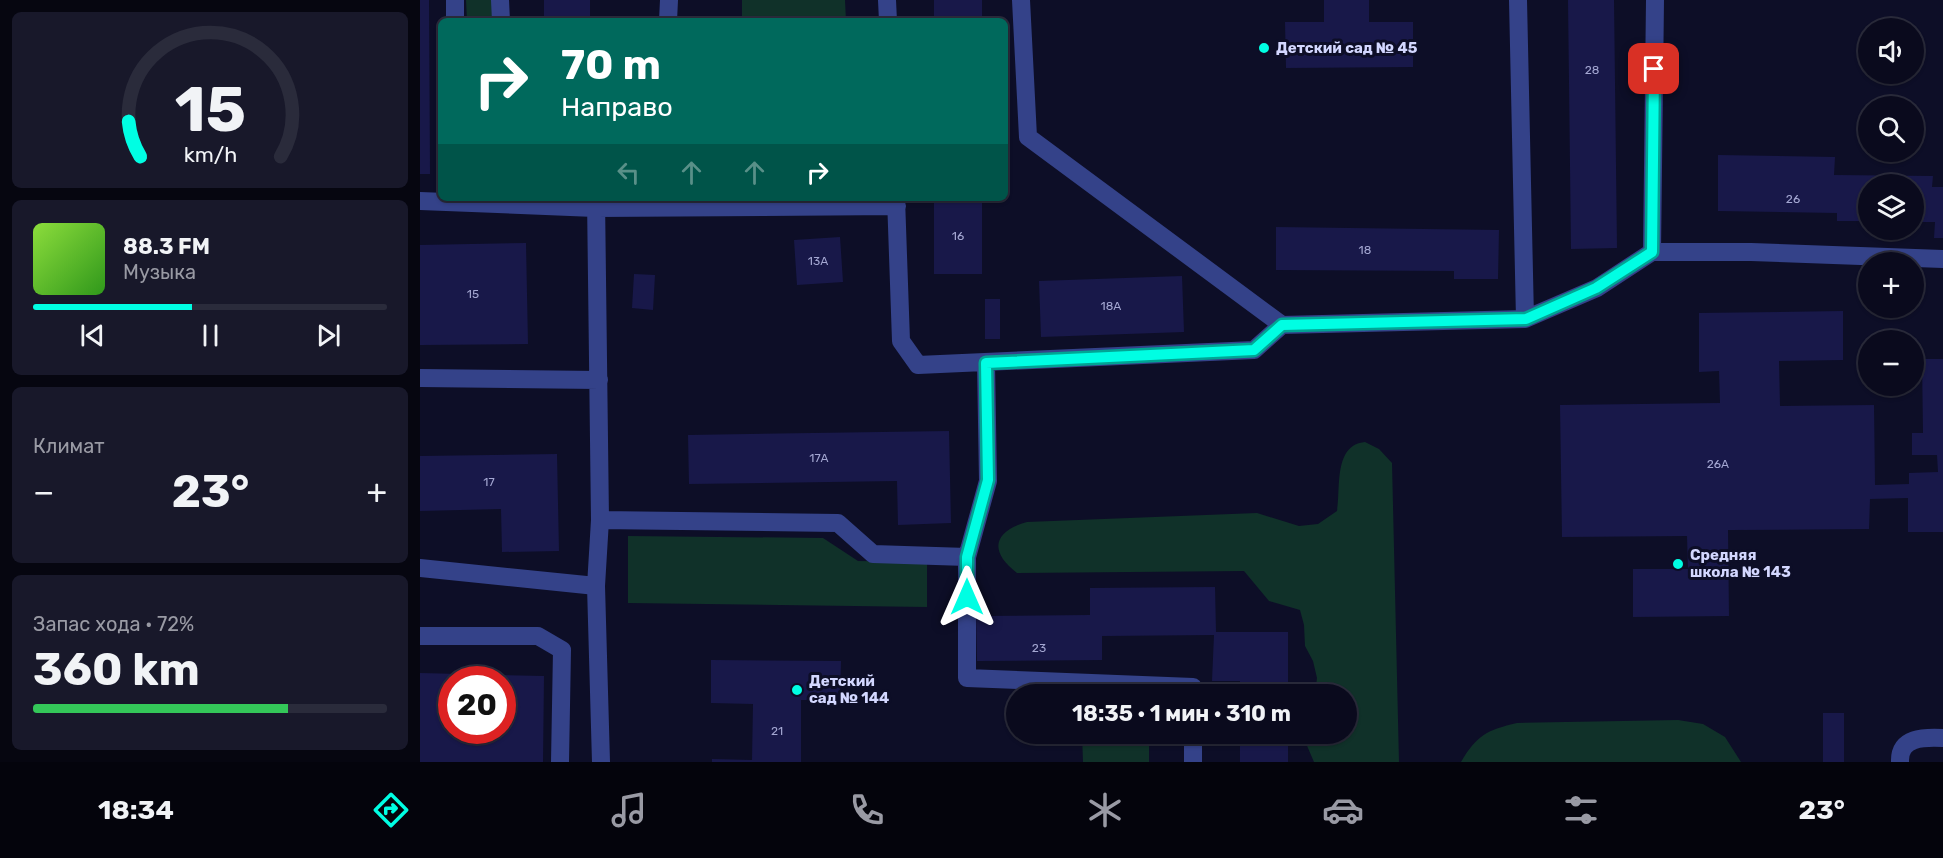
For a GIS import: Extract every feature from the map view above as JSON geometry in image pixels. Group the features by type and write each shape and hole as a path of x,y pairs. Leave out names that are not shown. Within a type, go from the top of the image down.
{"lane":[{"path":"455,0 455,18"},
{"path":"500,0 501,18"},
{"path":"668,18 669,0"},
{"path":"887,0 888,18"},
{"path":"1022,0 1028,137 1282,325 1526,319 1596,288 1652,252 1751,252 1943,259"},
{"path":"1518,0 1526,319"},
{"path":"1652,252 1655,0"},
{"path":"420,201 438,200"},
{"path":"505,201 896,202 901,341 918,365 1254,350 1282,325"},
{"path":"596,203 600,520 596,586 601,762"},
{"path":"986,363 988,480 967,557 967,678 1118,684"},
{"path":"420,378 599,380"},
{"path":"600,520 838,523 873,554 967,557"},
{"path":"420,568 596,586"},
{"path":"420,636 538,636 562,650 561,762"},
{"path":"1900,762 1899,754 1908,742 1921,737 1943,738"},
{"path":"1193,744 1193,762"}],"green space":[{"path":"466,0 493,0 494,18 467,18"},
{"path":"742,0 845,0 846,18 742,18"},
{"path":"1365,442 1379,449 1392,463 1399,762 1314,762 1306,744 1357,744 1357,684 1316,684 1313,661 1305,646 1304,625 1300,610 1269,601 1244,571 1017,573 1008,565 999,550 999,543 1007,531 1027,522 1257,513 1299,526 1318,524 1337,511 1343,459 1355,445"},
{"path":"628,536 823,538 858,561 927,562 927,607 628,603"},
{"path":"1678,720 1703,724 1725,737 1741,762 1461,762 1472,746 1484,735 1517,723"},
{"path":"1082,744 1149,744 1149,762 1083,762"}],"building":[{"path":"420,0 429,0 430,174 420,174"},
{"path":"544,0 590,0 590,18 544,18"},
{"path":"934,0 982,0 982,18 934,18"},
{"path":"1324,0 1369,0 1369,22 1413,22 1413,67 1286,68 1285,22 1324,22"},
{"path":"1568,0 1614,0 1617,248 1571,249"},
{"path":"1718,155 1835,157 1834,175 1858,175 1858,221 1837,221 1837,213 1718,211"},
{"path":"1924,176 1933,176 1932,187 1943,187 1943,238 1934,238 1935,222 1924,222"},
{"path":"934,201 982,201 982,274 934,274"},
{"path":"1276,227 1499,230 1498,279 1454,279 1454,271 1276,270"},
{"path":"840,237 843,282 797,285 794,240"},
{"path":"526,243 528,344 420,345 420,245"},
{"path":"634,274 655,275 653,310 632,308"},
{"path":"1182,276 1184,332 1041,337 1039,281"},
{"path":"985,299 1000,299 1000,339 985,339"},
{"path":"1843,311 1843,360 1779,361 1780,406 1874,405 1875,485 1909,484 1909,473 1938,472 1937,455 1912,455 1912,433 1923,433 1924,359 1943,359 1943,532 1908,532 1908,498 1870,499 1869,529 1728,530 1729,616 1633,617 1633,569 1688,569 1687,536 1562,537 1560,405 1720,403 1719,371 1699,372 1699,313"},
{"path":"949,431 951,523 898,525 897,481 689,484 688,435"},
{"path":"557,454 559,551 502,552 501,509 420,511 420,456"},
{"path":"1215,587 1216,632 1288,632 1288,684 1240,684 1240,681 1212,681 1214,635 1102,636 1102,660 977,661 976,616 1090,615 1090,588"},
{"path":"711,660 841,661 840,700 801,700 801,762 712,762 712,759 752,760 753,704 711,703"},
{"path":"420,673 438,673 438,744 516,744 516,675 544,676 543,762 420,762"},
{"path":"1823,713 1844,713 1844,762 1823,762"},
{"path":"1240,744 1288,744 1288,762 1240,762"}],"place":[{"name":"Детский сад № 45","path":"1264,48"},
{"name":"Средняя школа № 143","path":"1678,564"},
{"name":"Детский сад № 144","path":"797,690"}],"route":[{"path":"967,597 967,557 988,480 986,363 1254,350 1282,325 1526,319 1596,288 1652,252 1654,69"}]}
